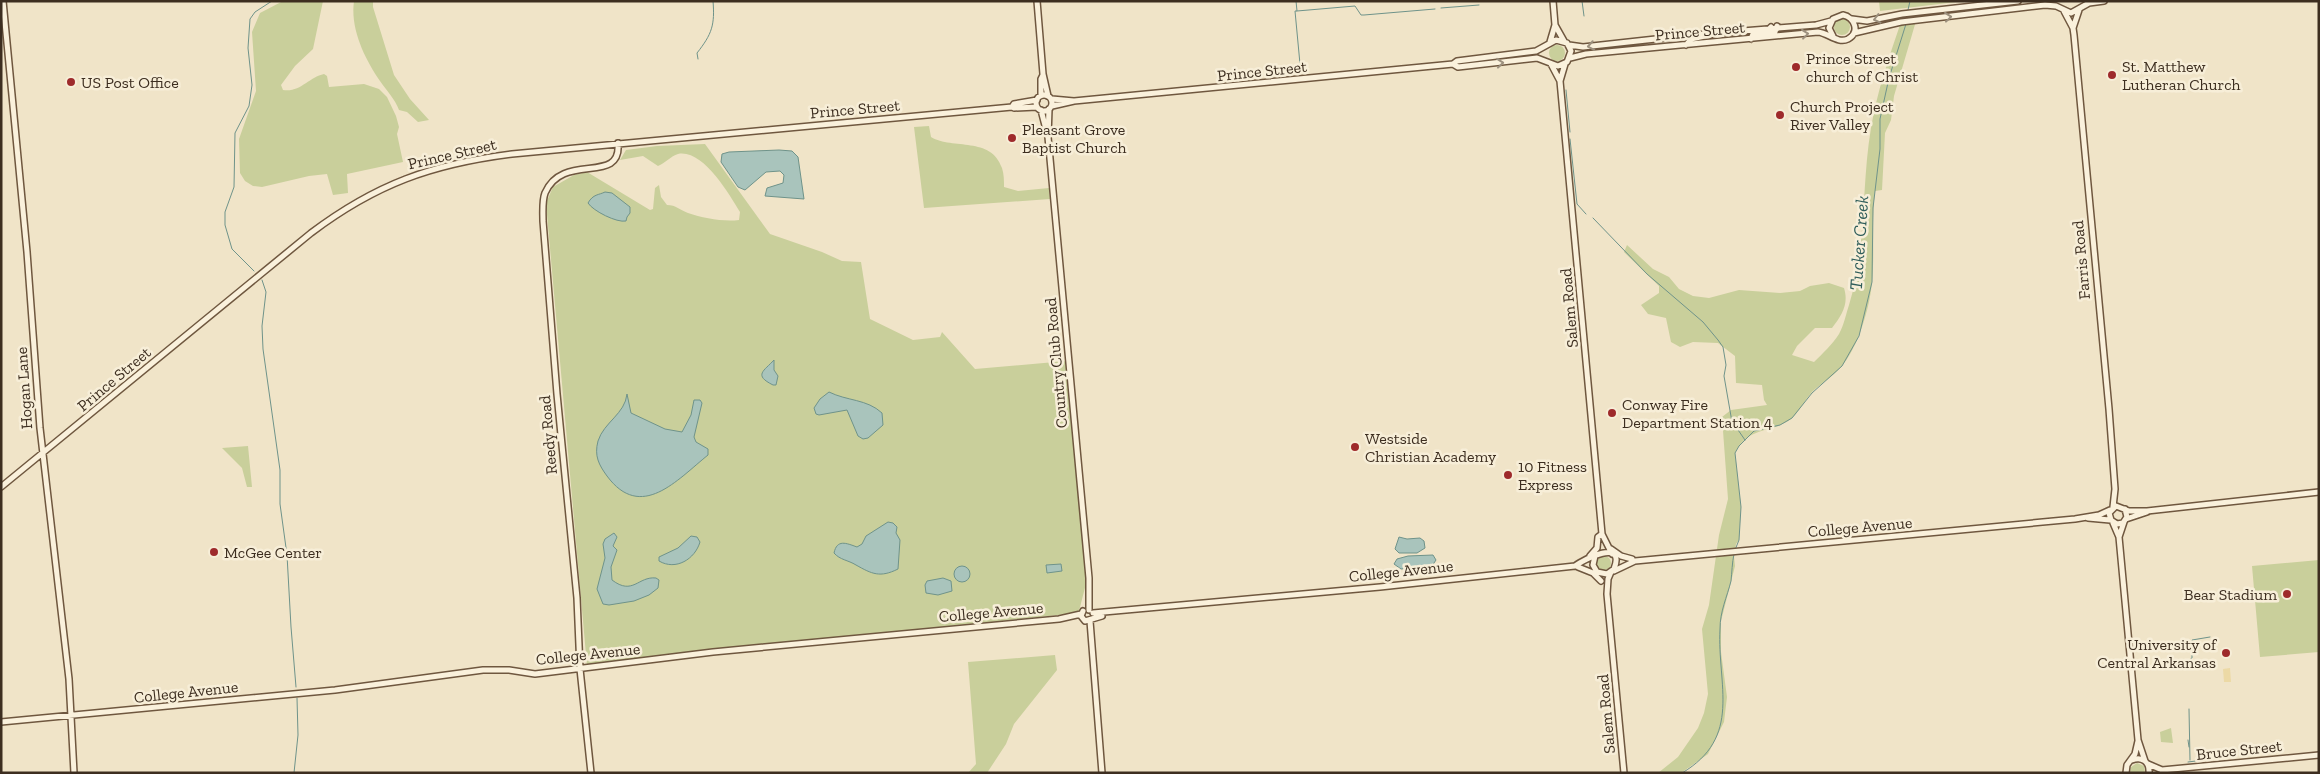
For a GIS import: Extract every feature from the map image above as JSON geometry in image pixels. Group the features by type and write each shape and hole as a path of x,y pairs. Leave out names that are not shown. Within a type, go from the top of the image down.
{"street":[{"name":"Hogan Lane","path":"2,1 27,252 43,454 72,715 74,773"},
{"path":"1037,1 1043,75 1050,97"},
{"path":"1553,1 1555,25 1545,54 1550,63 1558,66 1566,64 1570,58 1571,51 1555,25"},
{"path":"2018,1 1902,14 1867,21 1841,15 1831,21 1829,30 1838,40 1845,40 1854,34 1901,22 2045,5 2071,13 2089,3 2104,1"},
{"name":"Farris Road","path":"2058,1 2073,28 2116,490 2124,508 2125,521"},
{"name":"Farris Road","path":"2073,28 2084,1"},
{"path":"1852,19 1855,26 1854,34"},
{"name":"Prince Street","path":"1566,43 1583,47 1720,32 1816,25 1831,21"},
{"path":"1751,39 1753,34 1767,31 1774,27 1775,32 1761,35 1758,38"},
{"path":"1694,44 1698,40 1714,38 1720,32"},
{"path":"1686,45 1691,39 1711,36 1720,32"},
{"name":"Prince Street","path":"1570,58 1609,52 1818,32 1833,36"},
{"path":"1548,44 1556,40 1566,43"},
{"path":"1609,52 1613,49 1629,47 1636,40"},
{"name":"Prince Street","path":"1456,65 1483,58 1536,51 1548,44"},
{"name":"Prince Street","path":"1,487 304,238 339,212 375,191 422,172 472,160 512,154 1012,107 1050,108 1074,101 1533,58 1550,63"},
{"name":"Salem Road","path":"1550,63 1560,81 1601,535 1596,555"},
{"name":"Salem Road","path":"1560,81 1566,64"},
{"path":"1037,100 1041,95 1041,79 1043,75"},
{"name":"Prince Street","path":"1041,95 1074,101"},
{"name":"Country Club Road","path":"1050,97 1048,137 1089,588 1087,616 1102,773"},
{"name":"Prince Street","path":"1012,107 1014,104 1037,100"},
{"name":"Country Club Road","path":"1037,100 1048,137"},
{"name":"Reedy Road","path":"591,773 580,669 577,598 558,412 543,201 548,188 564,174 578,169 606,167 613,164 618,156 618,144"},
{"name":"Farris Road","path":"2112,521 2111,509 2116,490"},
{"path":"2124,508 2147,511 2319,492"},
{"name":"College Avenue","path":"2088,518 2111,509 2124,508"},
{"path":"2119,537 2125,521 2147,511"},
{"name":"College Avenue","path":"1613,555 1622,559 1634,560 2088,518 2125,521"},
{"path":"2112,521 2119,537 2138,740 2149,773"},
{"path":"1588,559 1595,551 1598,537 1601,535"},
{"name":"Salem Road","path":"1601,535 1613,555"},
{"path":"1610,548 1617,554 1634,560"},
{"path":"1605,551 1613,555 1616,562 1614,571 1604,574 1596,571 1593,562 1596,555 1605,551"},
{"name":"College Avenue","path":"1576,566 1596,555"},
{"name":"College Avenue","path":"1614,571 1634,560"},
{"path":"1576,566 1593,573 1601,581"},
{"name":"College Avenue","path":"1,722 323,691 483,670 509,670 535,674 734,650 1576,566 1589,567 1596,571"},
{"name":"Salem Road","path":"1596,571 1608,592"},
{"name":"Salem Road","path":"1614,571 1608,579 1608,592 1624,773"},
{"path":"2126,773 2127,765 2131,760 2138,740"},
{"name":"Bruce Street","path":"2131,760 2138,758 2160,771 2319,755"}],"green space":[{"path":"283,1 323,1 313,49 295,66 281,85 283,90 294,89 324,74 327,76 329,87 364,84 379,89 387,97 396,116 399,127 397,134 403,162 347,174 348,193 333,195 327,174 309,176 262,187 253,186 245,181 240,173 239,139 256,91 252,32 260,13"},
{"path":"354,1 373,1 373,7 394,75 410,99 429,120 418,122 407,112 399,110 374,72 364,53 357,33 353,12"},
{"path":"1879,1 1965,1 1880,11"},
{"path":"1842,19 1850,27 1842,35 1834,27"},
{"path":"1916,21 1894,96 1891,120 1885,133 1882,190 1875,191 1874,202 1872,282 1869,303 1862,327 1853,349 1841,367 1812,392 1791,419 1747,438 1735,453 1741,507 1739,540 1736,544 1734,557 1735,566 1721,621 1721,652 1727,697 1724,722 1708,754 1681,773 1658,773 1678,757 1698,728 1704,713 1708,694 1702,629 1709,605 1719,535 1728,499 1722,417 1731,410 1767,405 1764,400 1762,385 1736,383 1735,356 1718,343 1693,342 1680,347 1671,342 1666,318 1648,314 1641,305 1659,293 1659,286 1624,252 1627,245 1653,269 1669,277 1679,289 1693,296 1709,298 1739,290 1780,293 1800,291 1810,286 1829,283 1844,288 1846,299 1839,319 1832,328 1815,328 1797,346 1792,355 1814,362 1836,338 1845,320 1859,261 1868,150 1877,101 1901,22"},
{"path":"1557,45 1563,47 1565,53 1563,59 1557,61 1551,59 1549,53 1551,47"},
{"path":"929,126 931,137 940,141 971,145 989,151 997,158 1002,168 1004,187 1018,191 1049,188 1050,199 924,208 914,127"},
{"path":"705,144 770,234 842,261 861,262 870,319 913,340 940,337 942,332 975,369 1066,361 1087,580 1079,611 1067,614 587,666 546,203 553,187 574,175 587,172 650,210 653,209 655,188 659,185 661,197 667,205 707,218 739,220 740,212 722,184 706,165 697,158 687,154 678,154 658,166 643,156 620,160 626,150 657,146"},
{"path":"248,446 252,487 247,487 242,468 222,448"},
{"path":"1601,556 1607,556 1611,563 1607,570 1601,570 1597,566 1597,560"},
{"name":"Bear Stadium","path":"2319,560 2319,652 2260,657 2252,566"},
{"path":"1055,655 1057,670 1014,724 1006,744 987,773 968,773 976,764 968,662"},
{"path":"2171,728 2173,743 2161,742 2160,732"},
{"path":"2137,763 2144,766 2145,773 2130,773 2131,767"}],"sand":[{"path":"2230,668 2231,682 2224,682 2223,669"}],"water":[{"path":"792,151 798,157 804,199 765,196 767,188 783,183 784,175 780,171 766,172 745,190 738,187 721,162 722,154 729,152"},
{"path":"605,192 612,193 630,207 630,213 626,221 606,216 588,203 594,196"},
{"path":"774,360 774,370 778,376 776,385 767,382 762,376 764,370"},
{"path":"829,392 876,408 882,413 883,425 868,438 863,439 858,436 847,410 816,414 814,408 820,399"},
{"path":"627,394 631,413 665,429 682,432 691,415 694,400 700,400 702,403 694,437 696,442 708,449 708,455 671,485 659,492 646,496 633,496 620,489 604,472 597,456 597,446 601,434 619,413"},
{"path":"888,522 893,523 897,527 896,533 900,540 898,569 881,574 872,573 841,559 834,553 837,546 842,543 857,547 862,544 866,536"},
{"path":"614,533 617,537 613,546 617,550 611,567 612,580 625,586 630,586 650,578 659,580 658,588 649,595 634,601 609,605 603,604 597,589 605,558 603,544 605,539"},
{"path":"691,536 697,537 700,542 694,554 684,562 672,565 659,561 659,557 678,548"},
{"path":"1399,537 1407,539 1420,538 1424,541 1425,548 1417,553 1399,553 1395,549"},
{"path":"1433,555 1436,560 1432,566 1401,569 1394,564 1397,559 1408,556"},
{"path":"1061,564 1062,571 1047,573 1046,565"},
{"path":"962,566 968,568 970,574 968,580 962,582 956,580 954,574 956,568"},
{"path":"943,578 951,581 952,591 938,595 926,593 925,585 927,581"}],"waterway":[{"path":"254,271 232,249 225,225 225,212 234,187 235,133 249,106 252,85 248,48 250,19 255,12 272,1"},
{"path":"698,59 697,53 709,35 713,23 713,1"},
{"path":"1296,1 1297,11 1295,11 1300,64"},
{"path":"1582,1 1584,16"},
{"name":"Tucker Creek","path":"1908,10 1910,1"},
{"path":"1441,8 1479,5"},
{"path":"1297,11 1355,6 1361,15 1364,15 1435,9"},
{"name":"Tucker Creek","path":"1735,550 1739,540 1741,507 1735,453 1739,446 1754,431 1780,425 1792,418 1812,393 1842,366 1859,336 1872,282 1873,208 1880,149 1880,119 1889,78 1906,24"},
{"path":"1566,90 1570,132"},
{"path":"1570,139 1577,204 1586,214"},
{"path":"1593,218 1647,274 1703,322 1723,347 1726,365 1724,376 1732,422"},
{"path":"262,280 266,292 262,326 263,349 280,470 280,504 287,555 296,687"},
{"path":"1736,427 1745,440"},
{"name":"Tucker Creek","path":"1682,773 1701,759 1713,743 1720,726 1723,709 1720,622 1731,581 1734,554"},
{"path":"2189,660 2192,658 2192,640 2210,637"},
{"path":"294,773 298,735 297,698"},
{"path":"2189,709 2190,760"},
{"path":"2188,740 2189,747"},
{"path":"2188,762 2196,761"}],"place":[{"name":"Prince Street church of Christ","path":"1796,67"},
{"name":"St. Matthew Lutheran Church","path":"2112,75"},
{"name":"US Post Office","path":"71,82"},
{"name":"Church Project River Valley","path":"1780,115"},
{"name":"Pleasant Grove Baptist Church","path":"1012,138"},
{"name":"Conway Fire Department Station 4","path":"1612,413"},
{"name":"Westside Christian Academy","path":"1355,447"},
{"name":"10 Fitness Express","path":"1508,475"},
{"name":"McGee Center","path":"214,552"},
{"name":"Bear Stadium","path":"2287,594"},
{"name":"University of Central Arkansas","path":"2226,653"}]}
